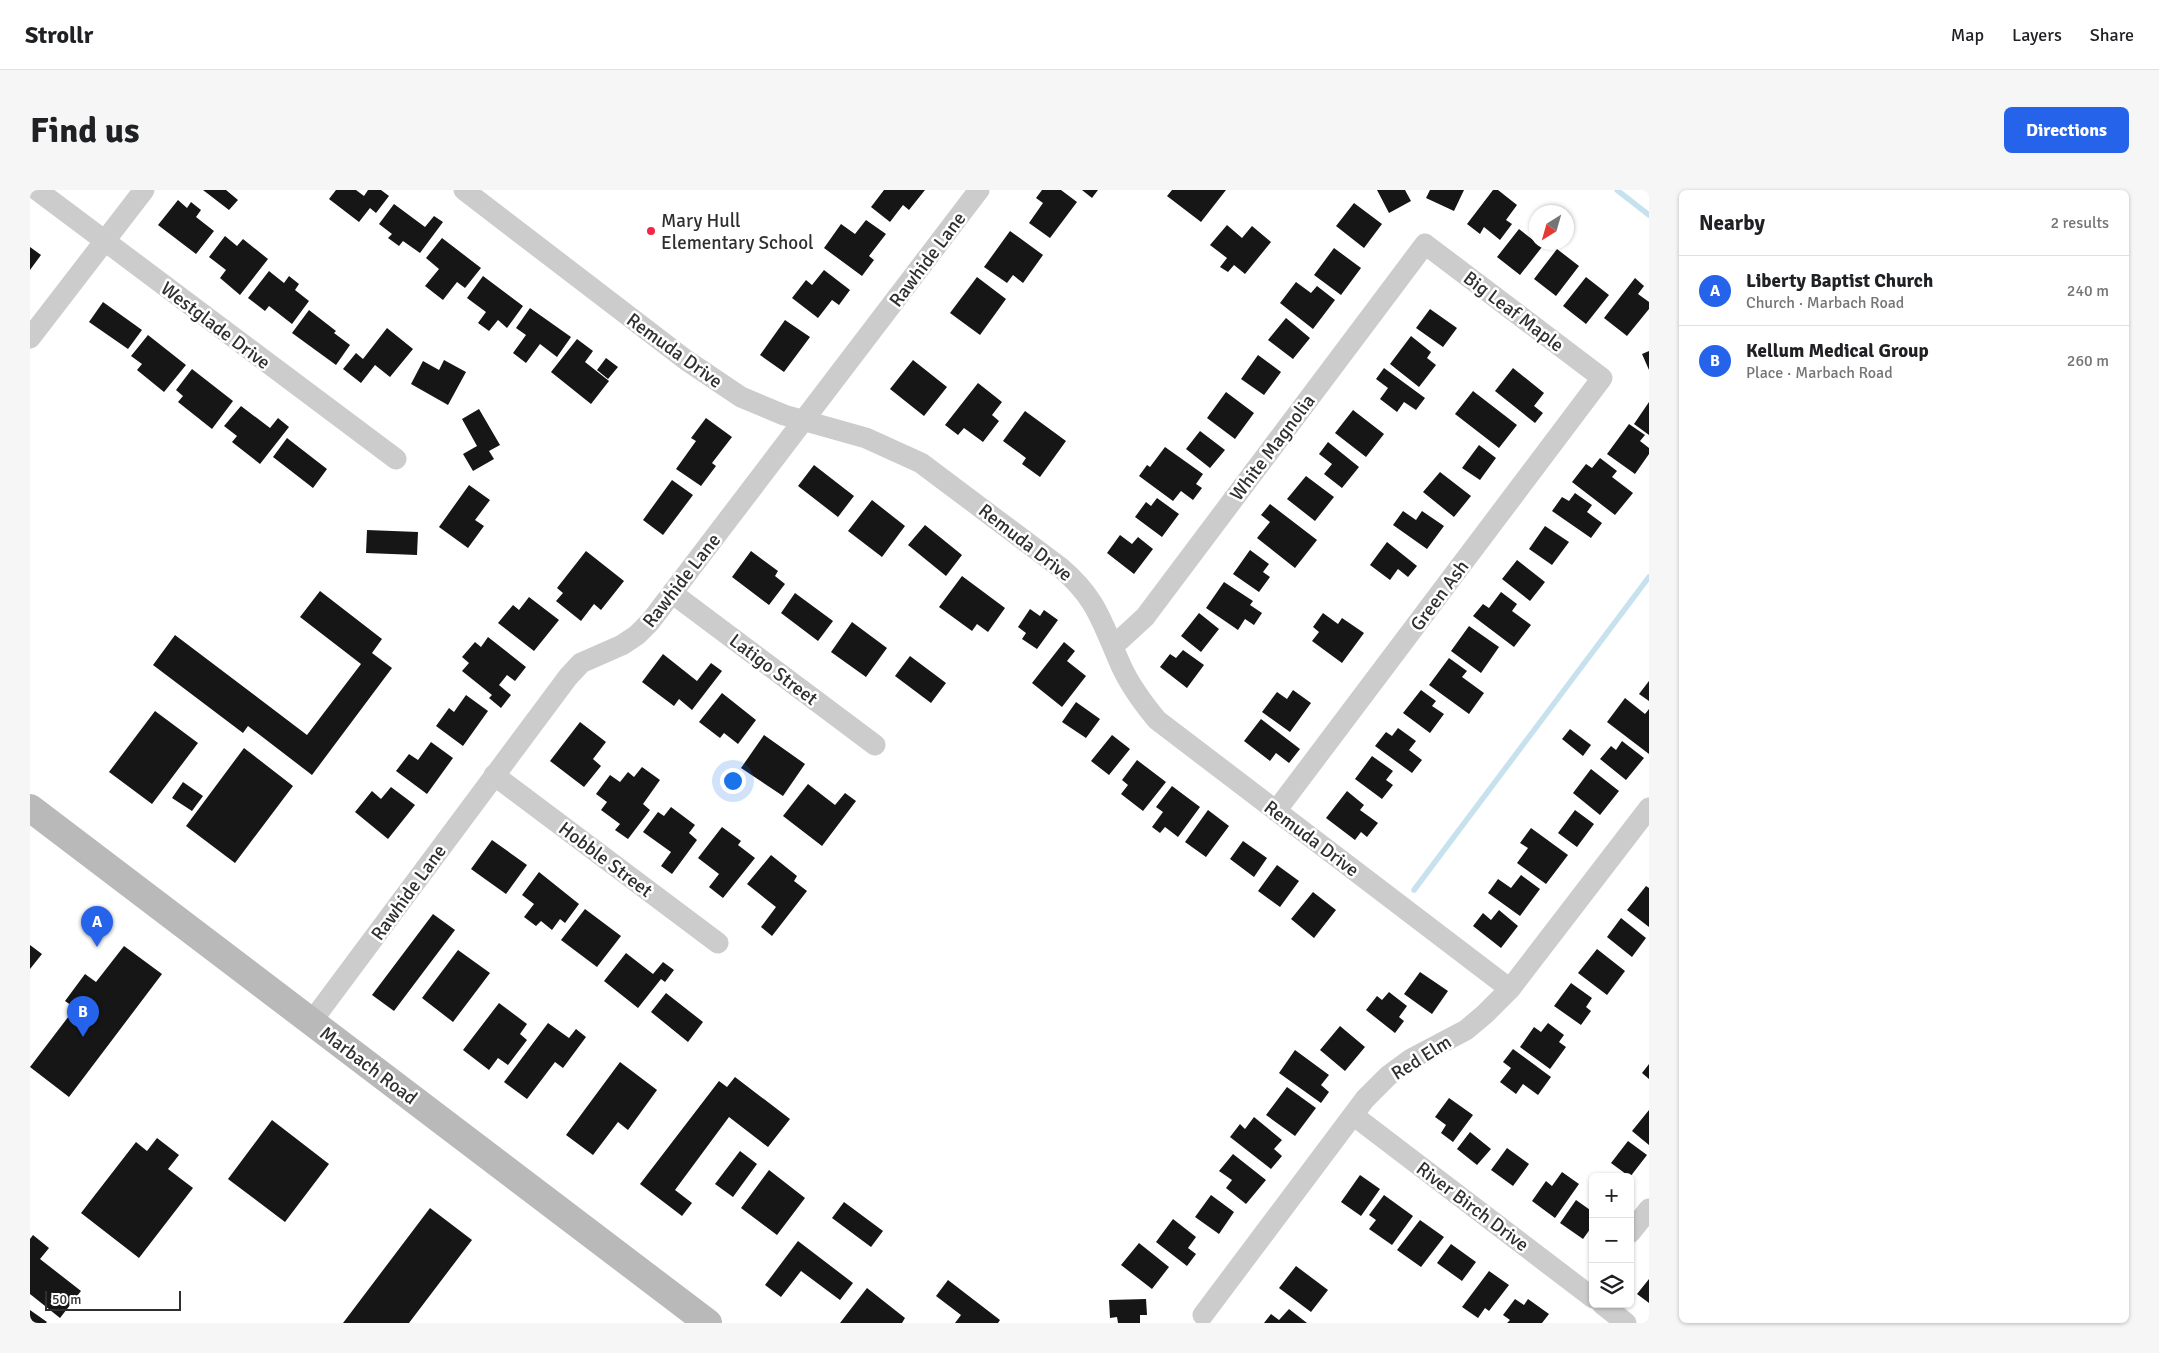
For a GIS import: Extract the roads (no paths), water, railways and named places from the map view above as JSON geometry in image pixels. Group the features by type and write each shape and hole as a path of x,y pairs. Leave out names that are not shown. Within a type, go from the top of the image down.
{"main road":[{"name":"Marbach Road","path":"30,808 708,1323"}],"street":[{"name":"Westglade Drive","path":"37,190 396,459"},
{"path":"30,338 144,190"},
{"name":"Remuda Drive","path":"464,190 686,360 741,397 784,415 866,438 922,463 1061,568 1080,584 1098,611 1119,662 1139,697 1157,720 1510,989"},
{"name":"Rawhide Lane","path":"312,1022 568,677 581,663 611,651 637,635 650,622 980,190"},
{"name":"Big Leaf Maple","path":"1425,244 1602,378"},
{"name":"White Magnolia","path":"1112,643 1120,640 1145,617 1425,244"},
{"name":"Green Ash","path":"1276,811 1602,378"},
{"name":"Latigo Street","path":"672,593 875,745"},
{"name":"Hobble Street","path":"494,775 718,943"},
{"name":"Red Elm","path":"1203,1316 1365,1099 1388,1076 1411,1059 1466,1030 1510,989 1649,808"},
{"name":"River Birch Drive","path":"1353,1115 1589,1291"},
{"path":"1634,1228 1649,1209"},
{"name":"River Birch Drive","path":"1609,1308 1626,1323"}],"waterway":[{"path":"1617,190 1649,215"},
{"path":"1414,890 1649,577"}],"place":[{"name":"Mary Hull Elementary School","path":"651,231"},
{"name":"Liberty Baptist Church","path":"97,947"},
{"name":"Kellum Medical Group","path":"83,1037"}]}
